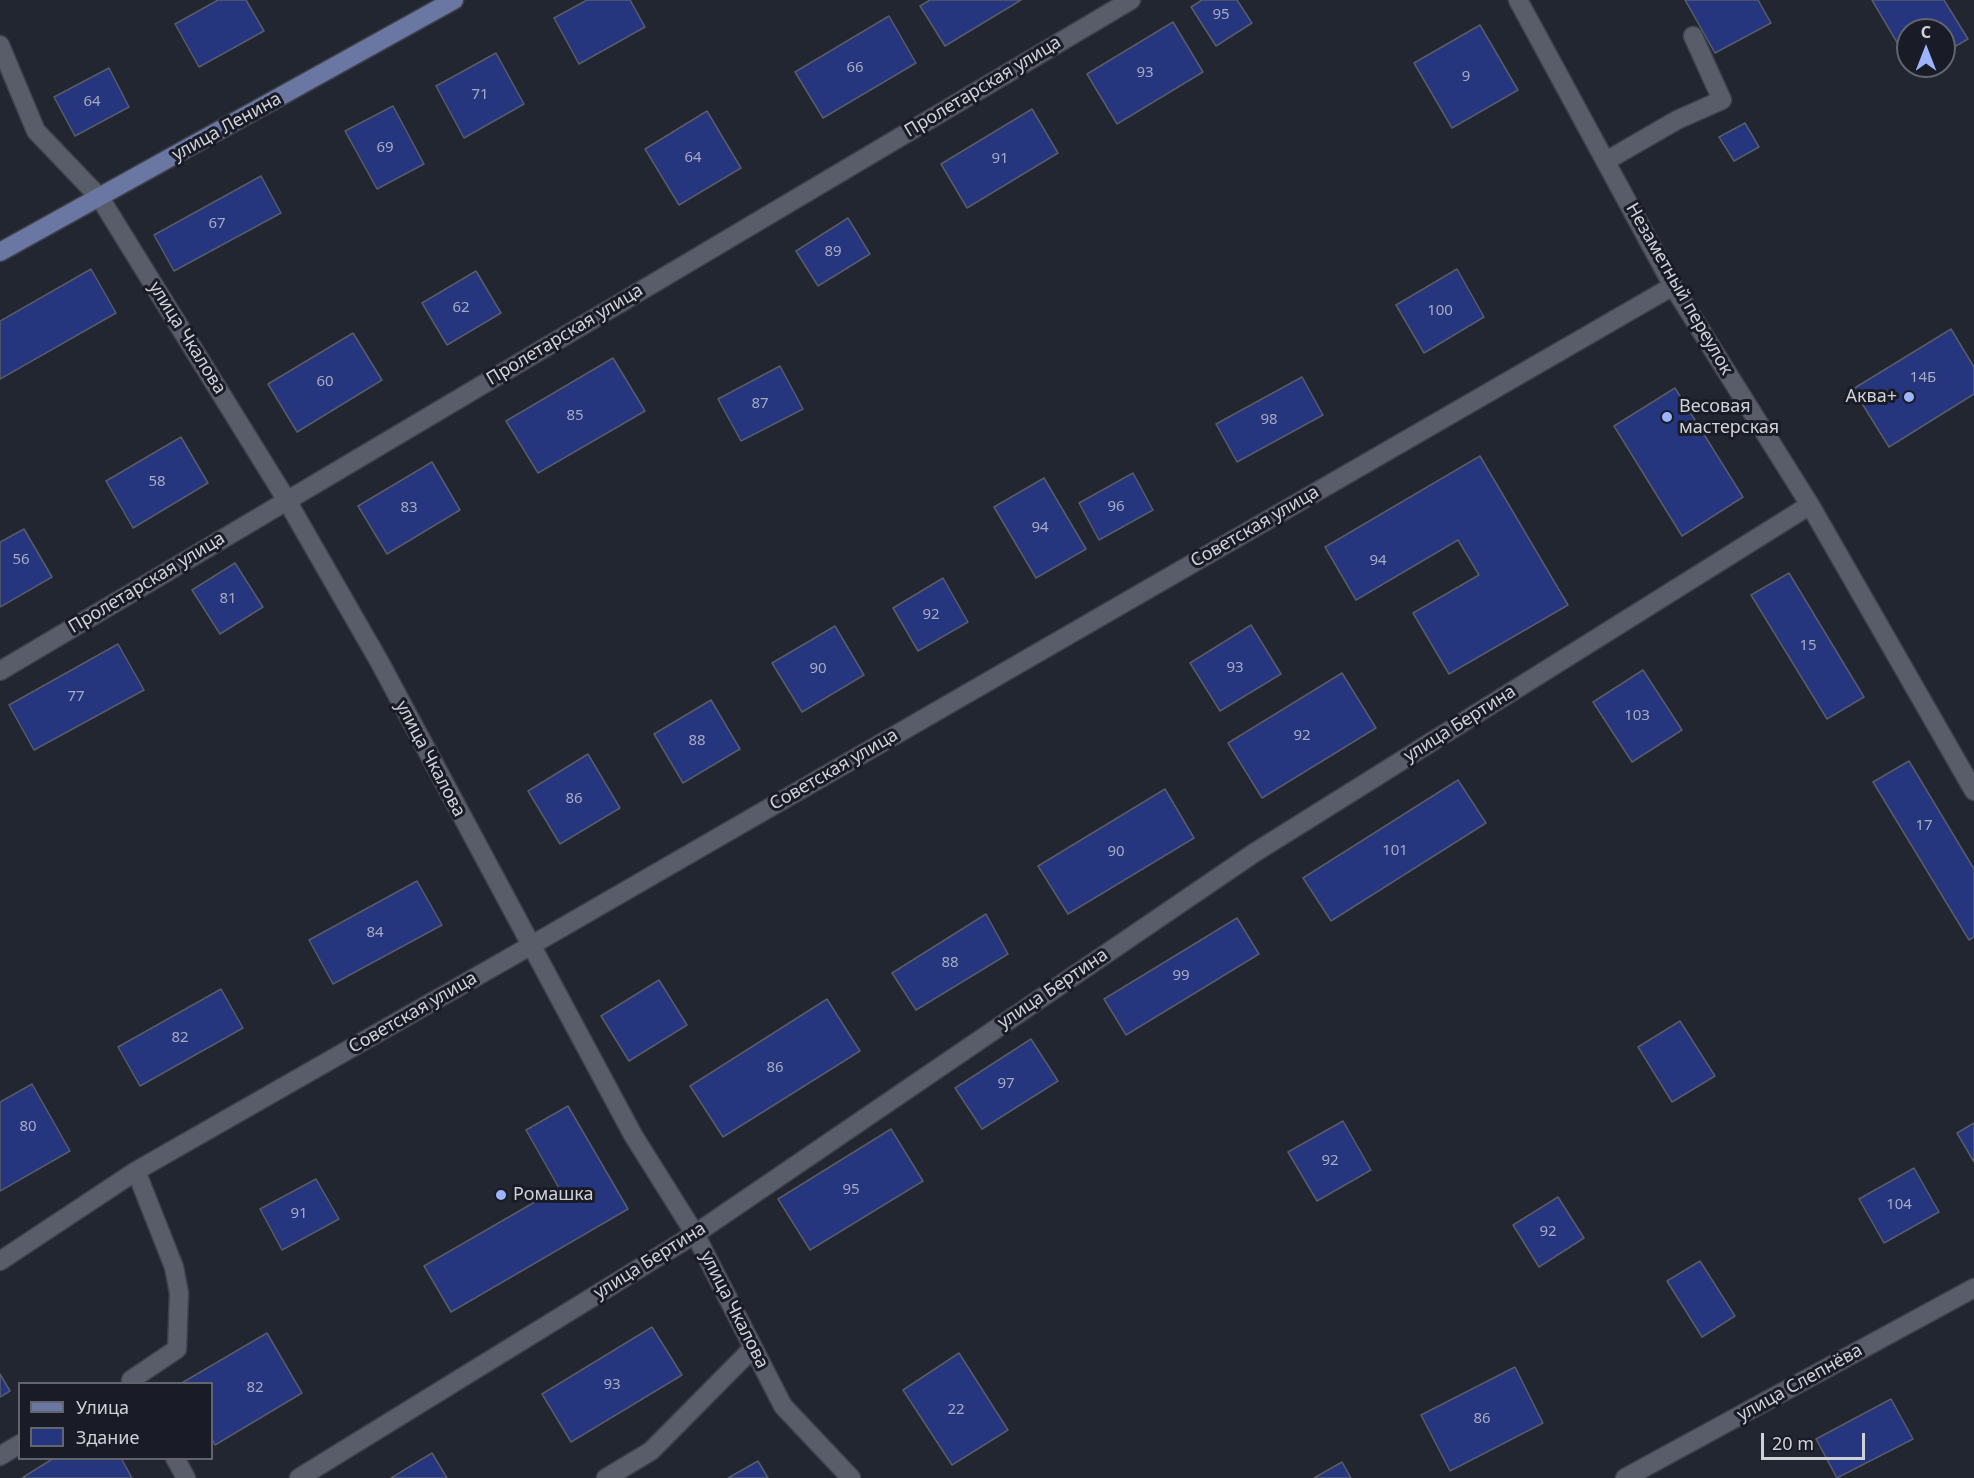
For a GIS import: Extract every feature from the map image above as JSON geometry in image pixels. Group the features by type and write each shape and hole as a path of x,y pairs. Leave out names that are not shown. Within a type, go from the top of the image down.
{"main road":[{"name":"улица Ленина","path":"0,252 454,0"}],"street":[{"name":"Пролетарская улица","path":"0,671 286,499 1131,0"},
{"name":"Незаметный переулок","path":"1518,0 1673,286 1810,505 1974,791"},
{"path":"1606,161 1677,120 1722,100 1692,36"},
{"name":"улица Чкалова","path":"0,45 36,131 99,198 286,499 378,661 633,1135 695,1234 783,1406 851,1478"},
{"name":"Советская улица","path":"0,1261 136,1171 1673,286"},
{"name":"улица Бертина","path":"299,1478 695,1234 1254,853 1810,505"},
{"path":"130,1382 177,1349 179,1293 174,1267 136,1171"},
{"name":"улица Слепнёва","path":"1625,1478 1974,1287"},
{"path":"606,1478 651,1451 752,1349"},
{"path":"0,1456 18,1445"},
{"path":"176,1460 186,1478"}],"building":[{"path":"218,0 246,0 264,31 199,67 175,24"},
{"path":"587,0 630,0 645,27 579,64 554,18"},
{"path":"930,0 1021,0 945,46 920,6"},
{"path":"1202,0 1237,0 1252,23 1216,46 1191,7"},
{"path":"1685,0 1758,0 1771,23 1715,53"},
{"path":"1872,0 1944,0 1955,18 1896,18 1896,41"},
{"path":"889,16 916,63 823,118 795,72"},
{"path":"1956,20 1968,39 1956,46"},
{"path":"1173,22 1203,72 1117,124 1087,74"},
{"path":"1480,25 1518,90 1452,128 1414,63"},
{"path":"496,53 524,104 464,138 436,86"},
{"path":"109,68 129,107 75,136 54,97"},
{"path":"393,106 424,164 377,189 345,131"},
{"path":"1032,109 1058,153 967,208 941,164"},
{"path":"707,111 741,168 679,205 645,149"},
{"path":"1745,123 1759,147 1734,161 1719,137"},
{"path":"261,176 281,213 174,271 154,235"},
{"path":"848,218 870,254 818,286 796,251"},
{"path":"91,269 116,313 0,379 0,321"},
{"path":"1457,269 1484,317 1424,353 1396,305"},
{"path":"476,271 501,313 447,345 422,303"},
{"path":"1951,329 1974,367 1974,394 1889,447 1853,389"},
{"path":"353,333 382,380 297,432 268,384"},
{"path":"613,358 645,411 538,473 506,421"},
{"path":"780,366 803,409 741,441 718,399"},
{"path":"1302,377 1323,415 1237,462 1216,424"},
{"path":"1675,388 1743,497 1682,536 1614,426"},
{"path":"181,437 208,483 133,528 106,481"},
{"path":"1480,456 1568,605 1449,674 1413,613 1479,575 1458,540 1356,600 1325,547"},
{"path":"432,462 460,510 387,554 358,506"},
{"path":"1133,473 1153,510 1099,540 1079,503"},
{"path":"1044,478 1086,549 1036,578 994,507"},
{"path":"24,529 52,577 0,607 0,542"},
{"path":"235,563 263,607 220,634 192,590"},
{"path":"1789,573 1864,697 1827,719 1751,595"},
{"path":"943,578 968,622 918,651 893,608"},
{"path":"1251,625 1281,674 1220,711 1190,663"},
{"path":"835,626 864,675 802,712 772,663"},
{"path":"118,644 144,690 34,750 9,705"},
{"path":"1643,670 1682,730 1632,762 1593,702"},
{"path":"1342,673 1376,728 1262,798 1228,743"},
{"path":"711,700 740,749 683,783 654,734"},
{"path":"588,754 620,808 560,844 528,791"},
{"path":"1909,761 1974,869 1974,937 1969,940 1873,782"},
{"path":"1458,780 1486,823 1331,921 1303,878"},
{"path":"1165,789 1194,838 1068,914 1038,866"},
{"path":"417,881 442,925 333,984 309,940"},
{"path":"986,914 1008,954 916,1010 892,973"},
{"path":"1237,918 1259,954 1126,1035 1104,999"},
{"path":"659,980 687,1025 629,1061 601,1016"},
{"path":"221,989 243,1028 140,1086 118,1047"},
{"path":"827,999 860,1051 723,1137 690,1086"},
{"path":"1680,1021 1715,1076 1672,1102 1638,1047"},
{"path":"1031,1039 1058,1081 982,1129 955,1088"},
{"path":"32,1084 70,1151 0,1191 0,1102"},
{"path":"568,1106 628,1209 451,1312 424,1266 559,1188 526,1130"},
{"path":"1343,1121 1371,1170 1317,1201 1288,1152"},
{"path":"1974,1123 1974,1162 1957,1133"},
{"path":"891,1129 923,1181 810,1250 778,1199"},
{"path":"1914,1168 1939,1212 1884,1243 1859,1199"},
{"path":"316,1179 339,1219 282,1250 260,1209"},
{"path":"1558,1197 1584,1238 1539,1267 1513,1225"},
{"path":"1700,1261 1735,1316 1702,1337 1667,1281"},
{"path":"652,1327 682,1375 571,1442 542,1394"},
{"path":"267,1333 302,1393 215,1445 213,1441 213,1382 183,1382"},
{"path":"959,1353 1008,1430 952,1465 903,1390"},
{"path":"1515,1367 1543,1423 1450,1471 1421,1415"},
{"path":"0,1374 10,1391 0,1397"},
{"path":"1891,1399 1913,1439 1837,1478 1816,1439"},
{"path":"432,1453 447,1478 391,1478"},
{"path":"51,1460 122,1460 132,1478 22,1478"},
{"path":"758,1461 768,1478 728,1478"},
{"path":"1342,1462 1351,1478 1314,1478"}],"place":[{"name":"Аква+","path":"1909,397"},
{"name":"Весовая мастерская","path":"1667,417"},
{"name":"Ромашка","path":"501,1195"}]}
